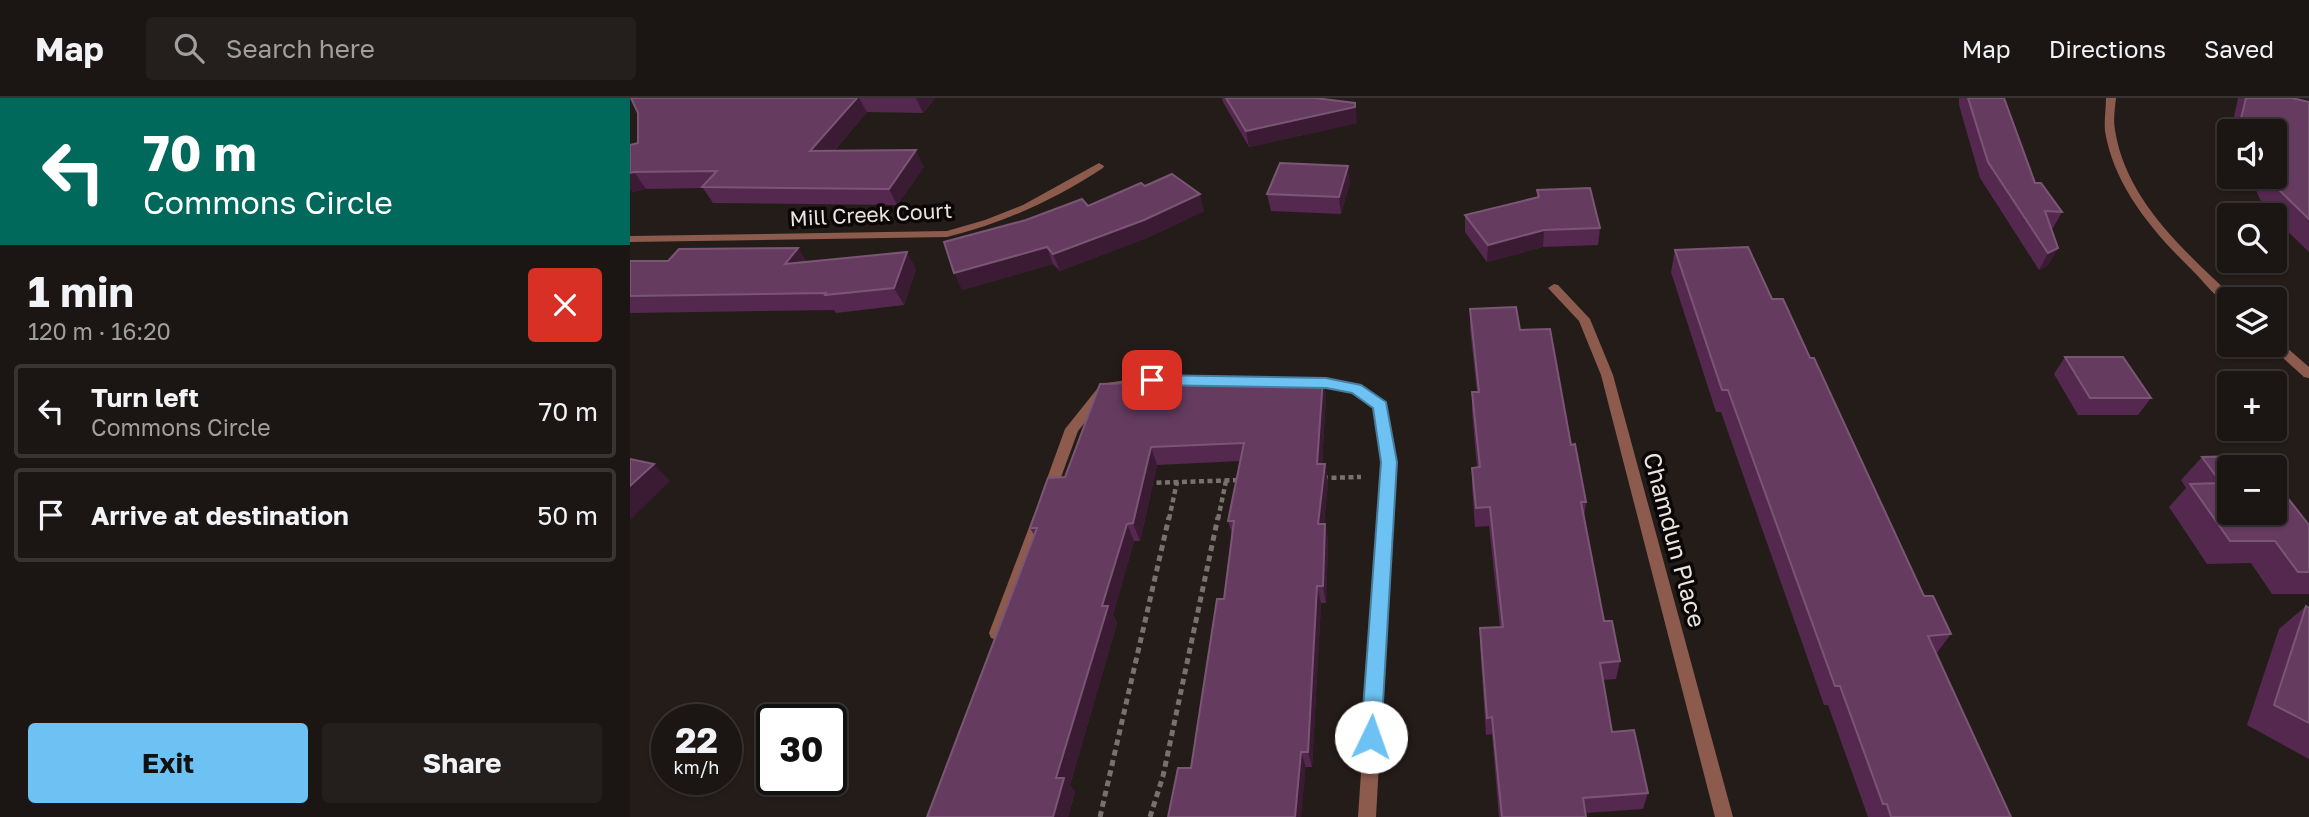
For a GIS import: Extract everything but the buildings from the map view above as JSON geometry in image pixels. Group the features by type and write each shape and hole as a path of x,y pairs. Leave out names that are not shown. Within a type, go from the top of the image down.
{"street":[{"path":"2111,98 2108,114 2114,148 2125,178 2147,212 2217,287"},
{"name":"Mill Creek Court","path":"630,239 762,240 947,234 996,222 1072,184 1099,166"},
{"name":"Chamdun Place","path":"1554,288 1584,319 1594,336 1724,817"},
{"path":"2287,355 2309,374"},
{"path":"990,651 1072,429 1106,387 1152,380 1258,381"},
{"path":"1284,382 1326,383 1356,388 1380,405 1389,462 1367,817"}],"path":[{"path":"1320,478 1361,477"},
{"path":"1135,483 1253,480"},
{"path":"1150,817 1163,776 1226,481"},
{"path":"1100,817 1177,482"}],"route":[{"path":"1152,380 1326,383 1356,388 1380,405 1389,462 1371,737"}]}
